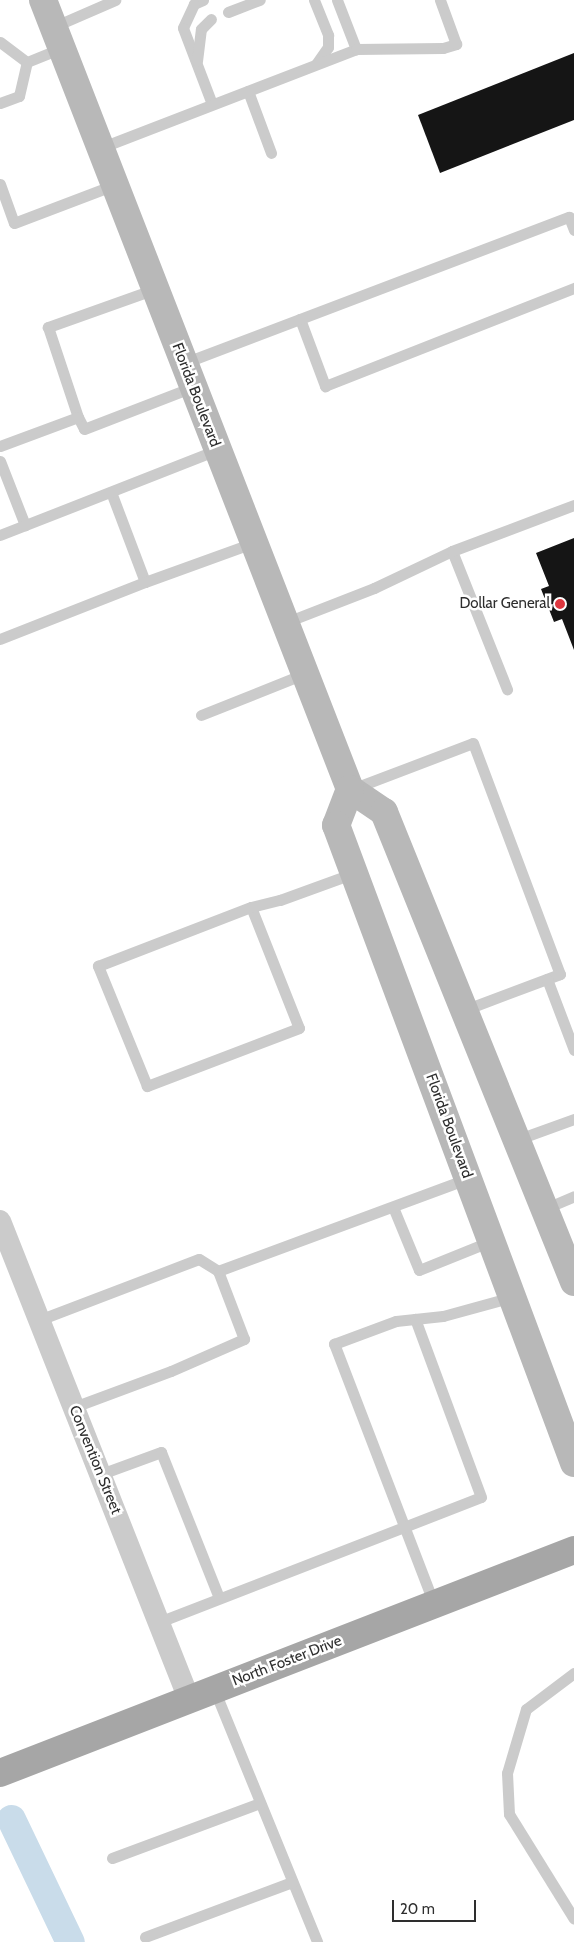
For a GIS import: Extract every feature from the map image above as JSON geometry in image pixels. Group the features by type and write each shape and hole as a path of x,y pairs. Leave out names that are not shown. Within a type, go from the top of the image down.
{"main road":[{"name":"Florida Boulevard","path":"43,0 350,789 336,825 574,1463"},
{"path":"350,789 384,812 574,1282"},
{"name":"North Foster Drive","path":"0,1773 574,1550"}],"street":[{"name":"Convention Street","path":"0,1221 189,1699"}],"lane":[{"path":"0,103 19,96 27,62 57,37 115,0"},
{"path":"203,0 194,4 183,28 212,104"},
{"path":"228,12 260,0"},
{"path":"314,0 328,35 328,47 316,64"},
{"path":"337,0 356,49"},
{"path":"100,148 356,49 443,48 456,44 440,0"},
{"path":"196,64 202,29 211,19"},
{"path":"0,42 27,62"},
{"path":"248,91 271,152"},
{"path":"0,184 14,223 114,185"},
{"path":"154,289 48,327 78,417 84,429 300,319 569,217 574,230"},
{"path":"300,319 325,386 574,288"},
{"path":"0,446 78,417"},
{"path":"0,534 218,450"},
{"path":"0,461 25,525"},
{"path":"111,492 145,582"},
{"path":"284,623 374,588 452,550 574,505"},
{"path":"0,639 145,582 253,543"},
{"path":"452,550 507,689"},
{"path":"201,715 304,674"},
{"path":"350,789 473,743 560,974 464,1010"},
{"path":"251,907 299,1028 147,1086 98,966 251,907 280,900 354,873"},
{"path":"548,979 574,1050"},
{"path":"516,1140 574,1118"},
{"path":"218,1271 469,1178"},
{"path":"544,1209 574,1196"},
{"path":"393,1207 419,1270 491,1241"},
{"path":"39,1320 199,1258 218,1271 244,1339 142,1382 74,1407"},
{"path":"434,1604 334,1344 396,1321 443,1316 512,1297"},
{"path":"159,1622 481,1497 415,1319"},
{"path":"101,1474 161,1452 219,1598"},
{"path":"574,1673 526,1709 507,1773 509,1814 574,1919"},
{"path":"214,1689 317,1942"},
{"path":"112,1858 260,1803"},
{"path":"145,1937 292,1882"}],"building":[{"path":"574,53 574,120 440,173 418,115"},
{"name":"Dollar General","path":"574,538 574,650 562,619 554,622 541,589 549,586 536,553"}],"waterway":[{"path":"11,1819 70,1942"}],"place":[{"name":"Dollar General","path":"560,604"}]}
